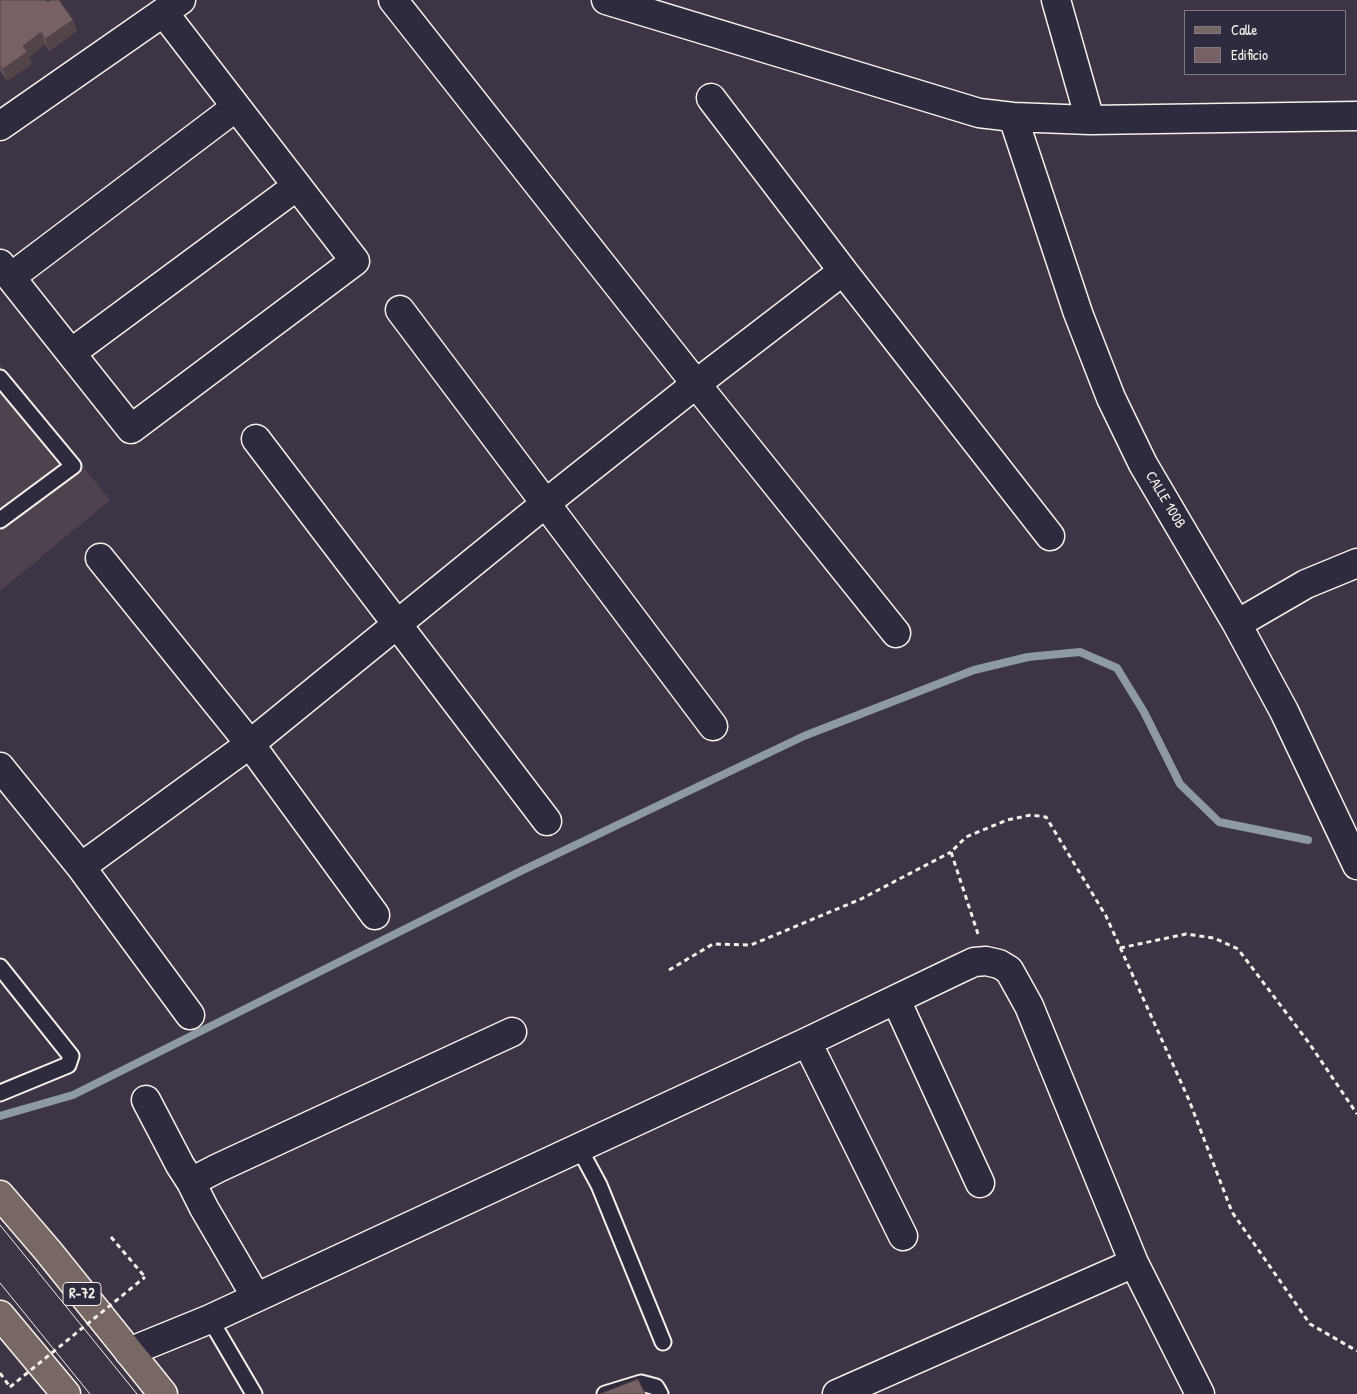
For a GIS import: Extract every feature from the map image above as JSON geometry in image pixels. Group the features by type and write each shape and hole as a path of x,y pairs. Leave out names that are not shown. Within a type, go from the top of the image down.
{"main road":[{"name":"R-72","path":"0,1196 48,1251 163,1394"},
{"path":"0,1315 66,1394"}],"street":[{"path":"393,0 696,384 896,633"},
{"path":"606,0 979,113 1013,118 1090,120 1357,116"},
{"path":"1056,0 1090,120"},
{"path":"0,126 172,6 236,107 356,261 131,428 5,271 236,107"},
{"path":"711,98 843,271 1050,536"},
{"name":"CALLE 100B","path":"1013,118 1078,313 1111,398 1143,464 1238,624 1284,711 1357,866"},
{"path":"71,353 297,186"},
{"path":"80,867 250,744 546,503 843,271"},
{"path":"400,310 713,726"},
{"path":"256,439 547,821"},
{"path":"100,558 250,744 375,915"},
{"path":"1238,624 1306,584 1357,563"},
{"path":"0,767 80,867 190,1015"},
{"path":"129,1352 210,1318 579,1148 896,1000 958,969 974,962 986,961 999,964 1009,970 1029,1006 1134,1263 1200,1394"},
{"path":"896,1000 980,1183"},
{"path":"192,1182 218,1168 512,1032"},
{"path":"807,1042 903,1236"},
{"path":"146,1100 180,1165 192,1182 204,1208 256,1297"},
{"path":"837,1394 1134,1263"}],"lane":[{"path":"0,378 73,466 0,520"},
{"path":"0,967 71,1056 68,1065 0,1093"},
{"path":"579,1148 598,1185 663,1342"},
{"path":"210,1318 254,1394"},
{"path":"605,1394 641,1383 656,1388 660,1394"}],"path":[{"path":"669,970 713,944 751,945 843,907 951,852 966,837 1007,820 1031,815 1046,817 1106,916 1189,1100 1232,1212 1310,1324 1357,1351"},
{"path":"951,852 986,961"},
{"path":"1120,948 1186,934 1214,938 1238,949 1309,1043 1357,1114"},
{"path":"0,1373 10,1387 145,1278 111,1238"}],"shaded area":[{"path":"0,364 110,500 0,591"}],"building":[{"path":"0,0 46,0 48,2 50,0 59,0 73,20 45,39 41,32 23,46 27,52 3,69 0,65"},
{"path":"638,1379 645,1394 600,1394"}],"waterway":[{"path":"0,1116 73,1095 521,871 804,736 974,670 1028,657 1080,652 1117,668 1144,712 1180,784 1219,822 1308,840"}],"tram line":[{"path":"0,1225 137,1394"},
{"path":"0,1283 90,1394"}]}
